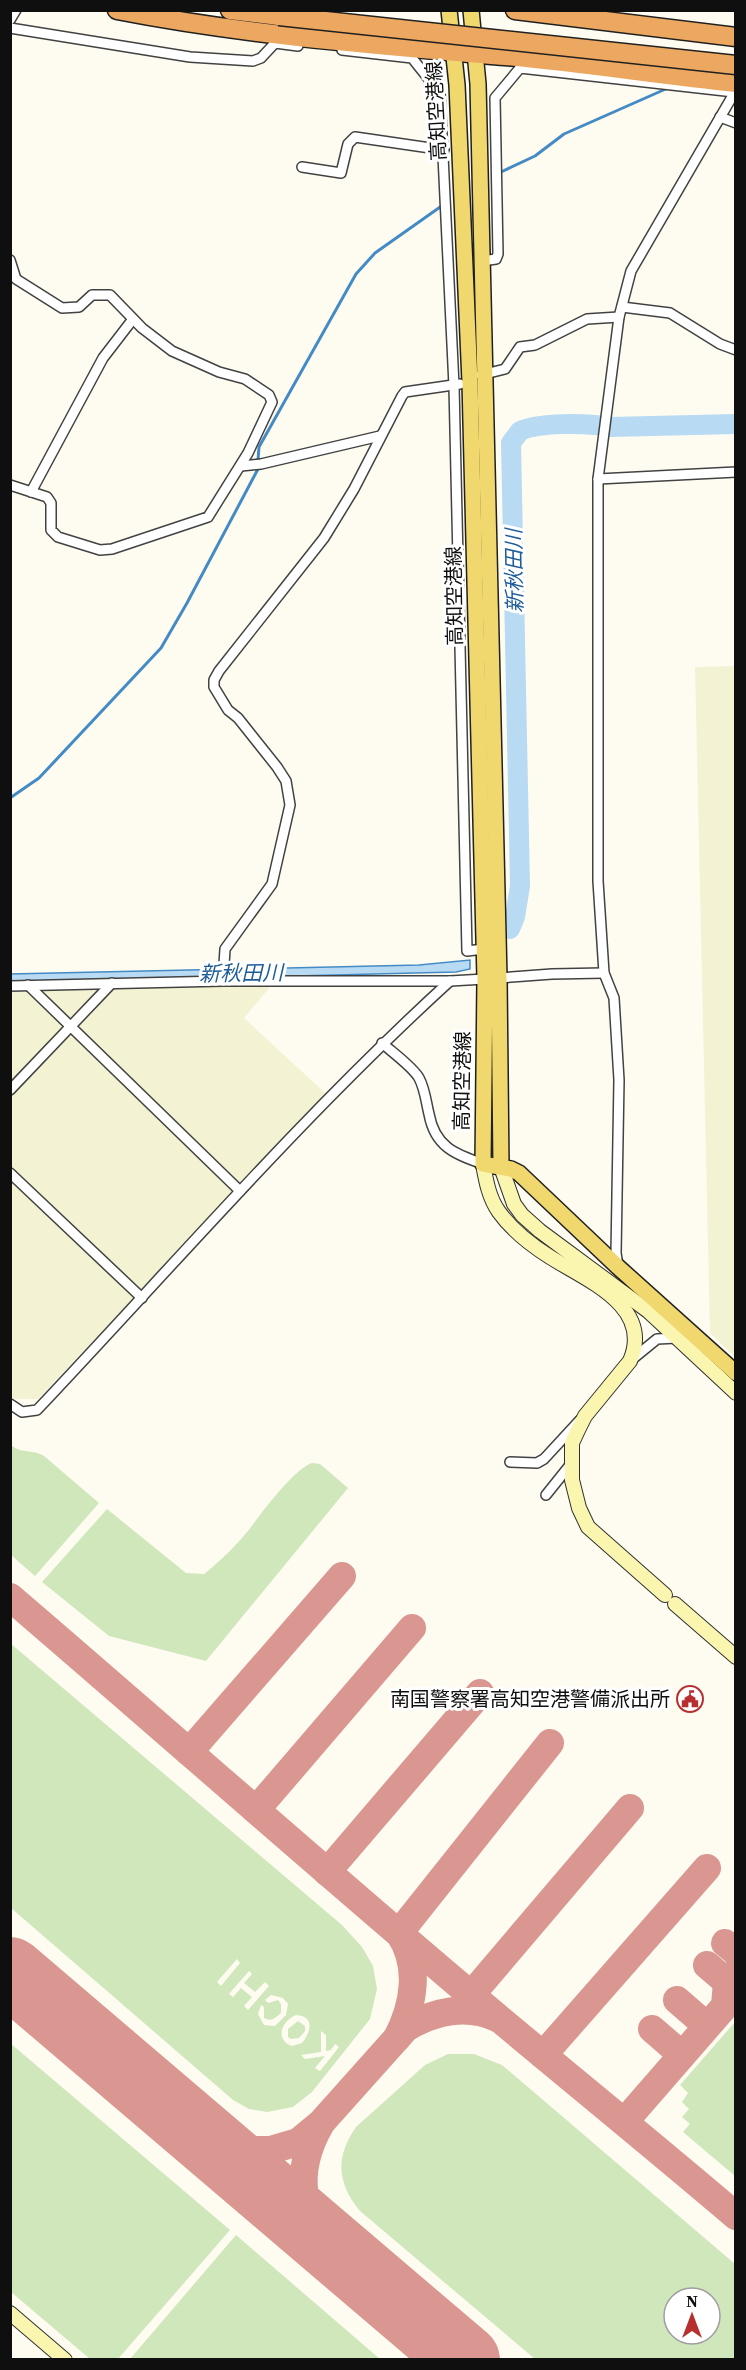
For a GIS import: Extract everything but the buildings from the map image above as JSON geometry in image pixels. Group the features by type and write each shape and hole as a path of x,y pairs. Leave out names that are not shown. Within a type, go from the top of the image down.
{"highway":[{"path":"117,10 162,19 267,33 561,62 735,89"},
{"path":"230,10 735,65"},
{"path":"515,10 735,37"}],"main road":[{"name":"高知空港線","path":"449,10 454,52 470,382 484,949 492,978 483,1164"},
{"name":"高知空港線","path":"471,10 476,54 482,261 492,978 501,1167"},
{"path":"483,1164 519,1173 735,1373"}],"street":[{"path":"10,20 16,10"},
{"path":"572,10 735,28"},
{"path":"10,28 190,57 253,62 261,58 275,43 412,58 440,93 454,386 467,951 484,949"},
{"path":"482,261 496,259 498,254 495,98 520,68 735,89 631,271 619,317 598,479 598,881 604,973 614,998 619,1080 616,1253 618,1267"},
{"path":"720,117 735,123"},
{"path":"302,166 340,173 348,144 355,137 444,150"},
{"path":"10,260 16,279 62,308 79,307 92,295 110,295 133,319 172,351 219,372 245,379 269,395 272,402 241,466 208,517 112,549 94,548 53,534 47,497 10,485"},
{"path":"622,307 658,310 677,316 720,344 735,350"},
{"path":"223,980 225,949 272,884 290,805 286,781 259,743 228,710 214,687 214,680 225,662 324,538 354,489 405,392 470,382 484,373 505,369 520,347 535,345 587,319 619,317"},
{"path":"31,492 103,358 133,319"},
{"path":"241,466 261,464 380,436"},
{"path":"598,479 735,472"},
{"path":"10,986 223,980 450,981 604,973"},
{"path":"10,1404 22,1412 37,1410 240,1191 382,1043 450,981"},
{"path":"10,1090 112,983"},
{"path":"28,986 240,1191"},
{"path":"382,1043 418,1076 425,1093 430,1122 439,1141 456,1153 483,1164 491,1198 508,1223 529,1243 596,1284 626,1310 635,1328 634,1352 630,1360 585,1416 568,1430 544,1459 537,1463 510,1462"},
{"path":"501,1167 514,1204 522,1215 540,1231 648,1311 735,1393"},
{"path":"10,1173 142,1298"},
{"path":"630,1360 657,1339 678,1338"},
{"path":"585,1416 572,1443 570,1465 575,1494 588,1527 735,1657"},
{"path":"546,1495 570,1465"},
{"path":"10,2313 65,2360"}],"green space":[{"path":"736,666 735,1357 710,1333 695,667"},
{"path":"264,983 269,988 244,1018 325,1093 240,1186 74,1028 115,986"},
{"path":"34,987 102,988 68,1023"},
{"path":"26,989 66,1028 11,1086 11,990"},
{"path":"70,1032 235,1190 140,1291 11,1169 10,1095"},
{"path":"10,1177 135,1296 38,1399 14,1399 11,1396"},
{"path":"11,1445 19,1450 44,1456 99,1503 35,1576 11,1555"},
{"path":"312,1463 320,1464 348,1488 206,1661 109,1636 42,1582 107,1509 186,1573 204,1574 241,1539 288,1481"},
{"path":"10,1643 342,1925 362,1947 373,1966 377,1989 370,2019 312,2092 293,2107 267,2112 249,2109 233,2100 11,1908","holes":["237,1959 240,1963 221,1986 217,1982","249,1971 252,1974 244,1983 255,1992 265,1982 269,1986 248,2010 244,2006 252,1997 241,1988 233,1997 229,1994","271,1995 283,1998 288,2004 286,2015 275,2026 264,2025 258,2014 261,2005 264,2007 264,2018 273,2019 281,2013 281,2004 278,2000 268,2003 265,2000","296,2015 309,2021 308,2034 302,2043 292,2046 283,2039 282,2030 287,2021","321,2031 326,2035 326,2051 331,2050 335,2044 339,2047 320,2071 315,2068 325,2056 305,2059 301,2055 321,2052"]},
{"path":"298,2021 305,2026 305,2031 299,2038 291,2039 288,2037 288,2029"},
{"path":"735,2022 735,2176 683,2132 690,2124 682,2117 689,2109 682,2102 688,2093 680,2085"},
{"path":"10,2043 230,2230 118,2359 90,2359 11,2292"},
{"path":"448,2054 474,2054 502,2065 735,2264 735,2359 535,2359 360,2211 352,2201 343,2180 342,2159 349,2138 356,2127 425,2065"},
{"path":"236,2235 380,2359 130,2359"}],"water":[{"path":"470,960 470,969 456,972 11,983 10,974 419,965"}],"waterway":[{"path":"501,172 535,156 564,134 668,88"},
{"path":"258,460 259,447 356,274 375,253 443,205"},
{"name":"新秋田川","path":"510,929 515,917 520,886 511,443 520,431 539,426 736,424"},
{"path":"10,798 39,778 161,648 258,469"}],"taxiway":[{"path":"189,1752 342,1576"},
{"path":"10,1597 413,1946 736,2216"},
{"path":"256,1810 412,1628"},
{"path":"327,1872 480,1693"},
{"path":"397,2038 408,2012 413,1986 410,1959 399,1933 550,1743"},
{"path":"471,1995 630,1808"},
{"path":"543,2055 707,1868"},
{"path":"725,1943 736,1952"},
{"path":"707,1965 727,1982"},
{"path":"625,2121 725,2006 727,1982 736,1972"},
{"path":"677,2000 707,2026"},
{"path":"190,2125 206,2138 231,2150 271,2150 298,2142 321,2123 406,2028 428,2017 451,2011 474,2011 497,2018"},
{"path":"652,2029 682,2055"},
{"path":"320,2125 306,2159 304,2193 315,2224 339,2252"}],"runway":[{"path":"10,1972 465,2360"}],"place":[{"name":"南国警察署高知空港警備派出所","path":"690,1699"}]}
